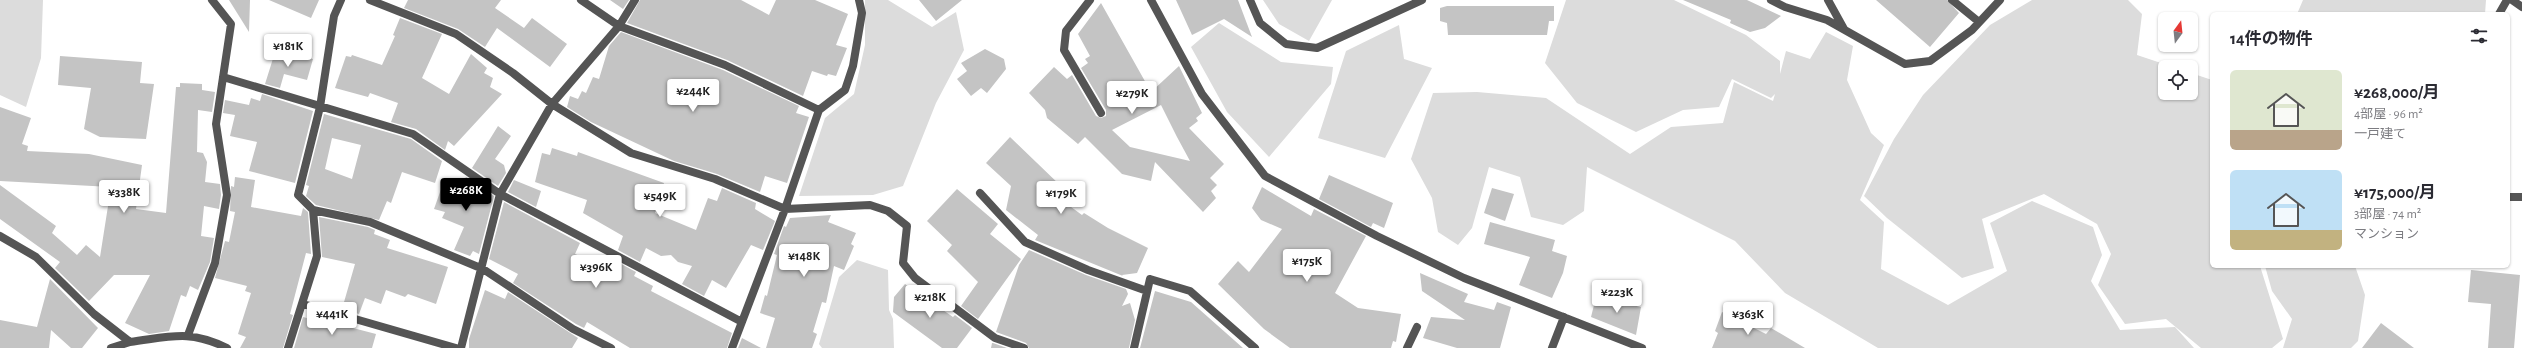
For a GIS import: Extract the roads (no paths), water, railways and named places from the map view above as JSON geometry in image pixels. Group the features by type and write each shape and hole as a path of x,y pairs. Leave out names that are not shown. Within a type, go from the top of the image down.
{"street":[{"path":"188,335 215,263 226,195 216,124 231,24 212,0"},
{"path":"341,0 334,16 320,108 298,194 313,210 370,222 483,269 573,329 611,348"},
{"path":"370,0 456,34 513,73 552,104 631,153 715,179 785,209 870,205 888,211 907,226 903,263 915,278 995,338 1024,348"},
{"path":"581,0 619,26 725,65 819,110"},
{"path":"461,348 483,269 500,194 552,104 619,26 635,0"},
{"path":"732,348 785,209 819,110 845,90 853,66 862,13 859,0"},
{"path":"1090,0 1066,31 1064,50 1101,113"},
{"path":"1152,0 1202,94 1265,176 1377,236 1464,278 1564,316 1642,348"},
{"path":"1250,0 1260,23 1286,44 1317,48 1422,0"},
{"path":"1771,0 1785,7 1827,20 1905,64 1930,61 1979,22 2000,0"},
{"path":"1828,0 1844,29"},
{"path":"1952,0 1979,22"},
{"path":"2500,12 2507,0"},
{"path":"2512,0 2522,7"},
{"path":"223,77 320,108 414,134 500,194 742,322"},
{"path":"980,193 1025,242 1088,270 1147,291"},
{"path":"2510,197 2522,197"},
{"path":"288,348 317,256 313,210"},
{"path":"0,236 36,257 94,314 130,342"},
{"path":"1134,348 1150,279 1190,291 1255,348"},
{"path":"303,304 456,348"},
{"path":"1552,348 1564,316"},
{"path":"1407,348 1417,327"},
{"path":"111,348 130,342 188,335 210,339 227,348"}]}
